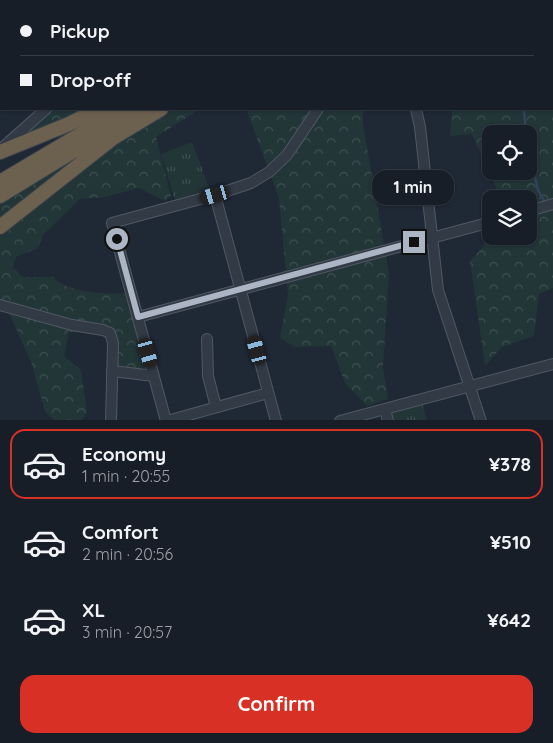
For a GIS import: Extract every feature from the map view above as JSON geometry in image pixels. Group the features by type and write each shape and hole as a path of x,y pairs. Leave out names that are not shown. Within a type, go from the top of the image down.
{"highway":[{"path":"0,151 69,124 97,110"},
{"path":"0,182 121,110"},
{"path":"0,196 140,110"},
{"path":"0,227 113,138 159,110"}],"street":[{"path":"0,151 45,110"},
{"path":"268,393 167,420 112,223 215,195 251,183 269,172 287,155 317,110"},
{"path":"416,110 420,127 438,290 481,420"},
{"path":"215,195 276,420"},
{"path":"537,209 553,204"},
{"path":"138,317 482,224"},
{"path":"0,305 72,325 103,330 110,334 113,343 111,420"},
{"path":"207,339 208,376 216,407"},
{"path":"340,420 553,364"},
{"path":"112,371 154,376"},
{"path":"385,409 388,420"}],"green space":[{"path":"44,110 83,110 56,126 14,142"},
{"path":"169,110 198,110 156,137 171,196 165,201 139,188 105,197 80,199 43,235 38,248 16,257 13,267 23,277 53,277 60,283 79,290 132,294 154,376 112,371 110,333 69,332 64,356 81,370 87,412 82,420 54,420 45,411 31,362 4,302 0,302 0,205 103,139 153,120"},
{"path":"246,110 363,110 363,124 389,273 383,367 388,399 367,406 345,383 331,346 295,347 280,338 288,295 279,198"},
{"path":"452,110 553,110 553,288 539,294 534,336 502,347 485,366 470,261 484,245 537,245 537,190 497,190 493,180 537,180 537,125 482,125 482,157 472,134 450,136"},
{"path":"192,142 211,193 176,204 161,154"},
{"path":"421,400 427,420 388,420 385,409"}],"waterway":[{"path":"524,110 525,125"},
{"path":"536,180 538,190 546,204"}],"route":[{"path":"117,239 138,317 414,242"}]}
